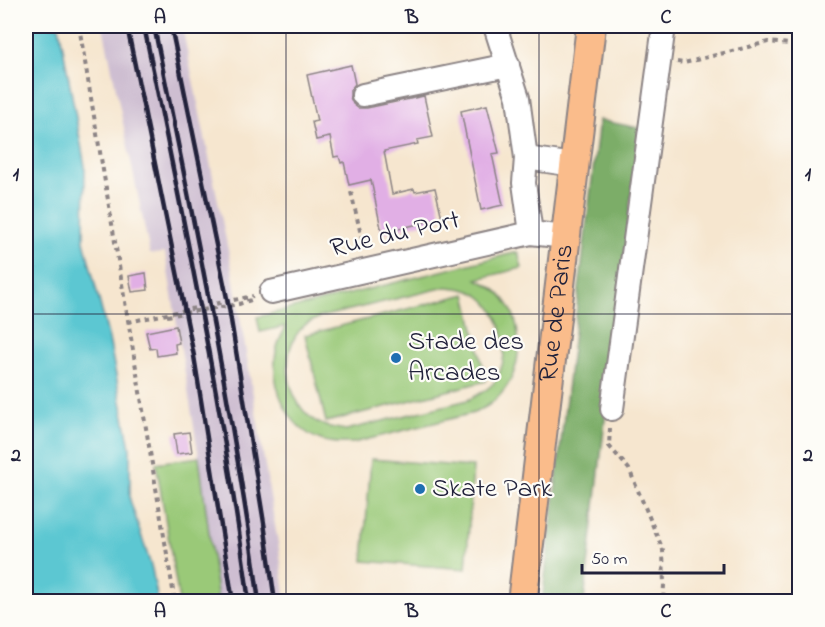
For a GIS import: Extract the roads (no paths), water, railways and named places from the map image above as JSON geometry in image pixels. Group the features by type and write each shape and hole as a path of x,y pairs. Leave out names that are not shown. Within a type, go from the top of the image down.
{"main road":[{"name":"Rue de Paris","path":"522,602 591,26"}],"street":[{"path":"495,26 518,98 526,158 524,183 531,233"},
{"path":"612,409 664,26"},
{"path":"363,95 508,65"},
{"path":"526,158 574,165"},
{"name":"Rue du Port","path":"271,292 531,233 565,237"}],"water":[{"path":"26,26 59,26 85,166 84,241 109,339 130,448 130,500 152,569 158,601 26,601"}],"railway":[{"path":"127,26 194,356 233,602"},
{"path":"144,26 215,385 249,602"},
{"path":"154,26 225,385 259,602"},
{"path":"171,26 229,308 275,602"}],"place":[{"name":"Stade des Arcades","path":"396,358"},
{"name":"Skate Park","path":"420,489"}]}
